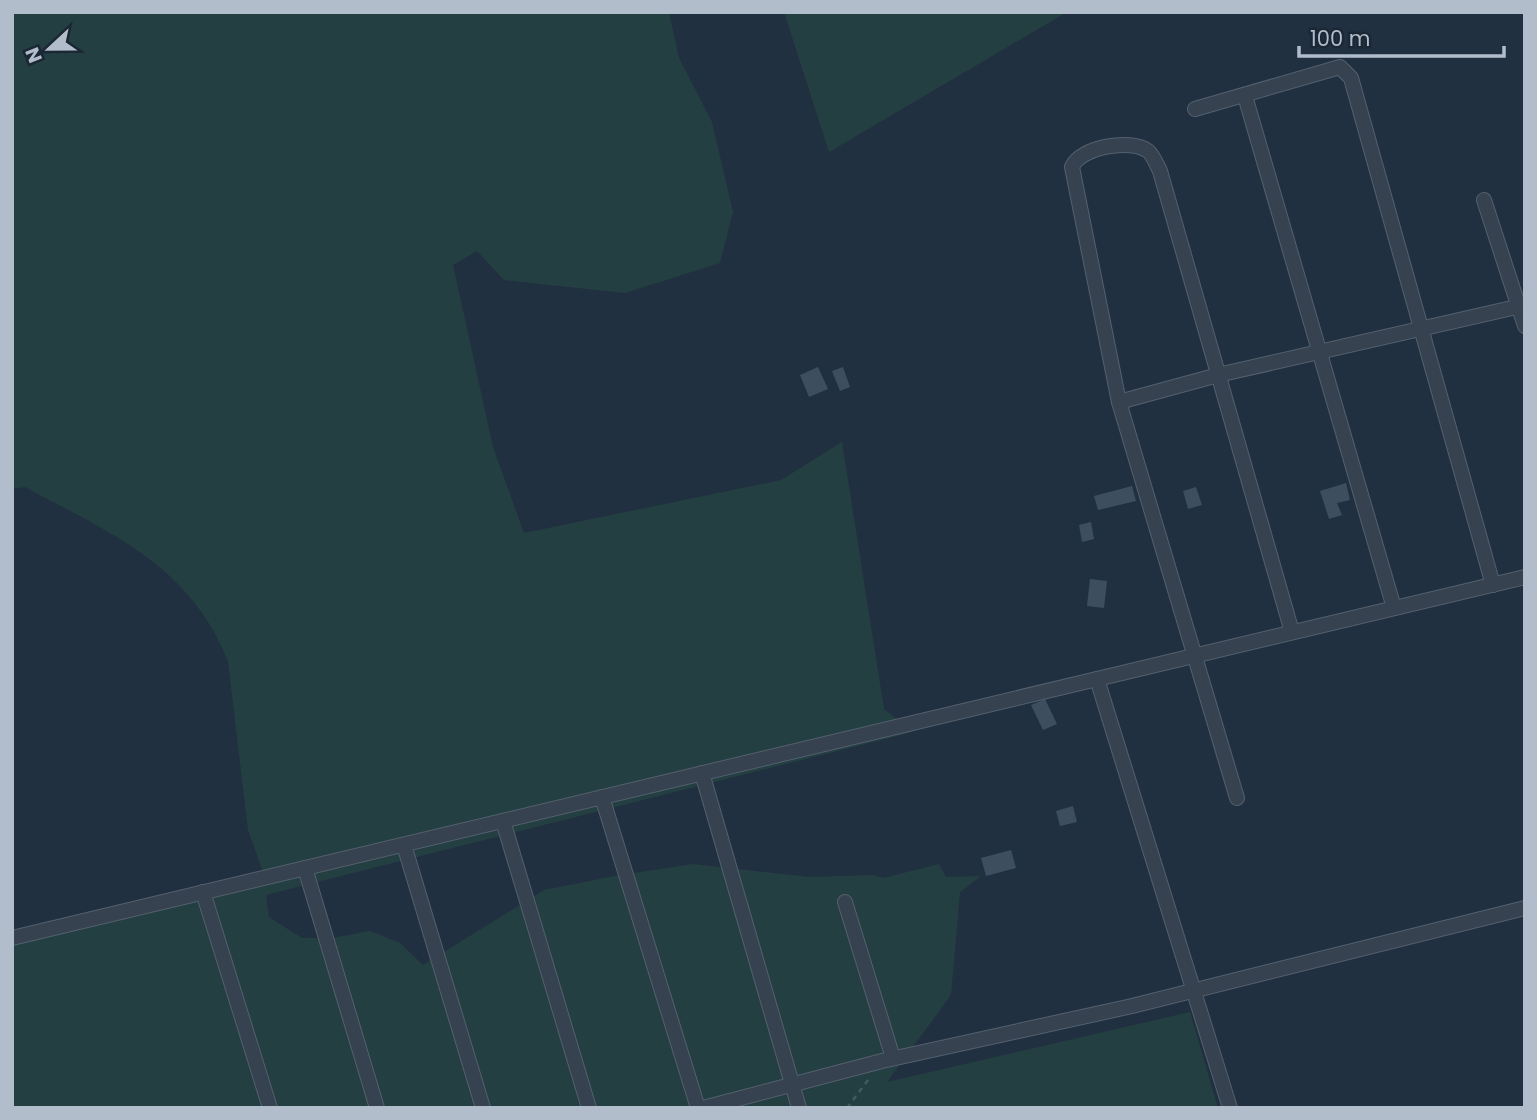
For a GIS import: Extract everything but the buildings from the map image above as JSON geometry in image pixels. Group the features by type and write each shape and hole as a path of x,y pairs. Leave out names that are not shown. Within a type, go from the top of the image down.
{"street":[{"path":"1195,109 1340,67 1351,79 1493,585"},
{"path":"1245,96 1394,608"},
{"path":"1237,798 1119,402 1072,173 1075,160 1092,151 1129,144 1149,152 1160,171 1292,632"},
{"path":"1484,200 1522,305 1525,326"},
{"path":"1119,402 1218,375 1522,305"},
{"path":"12,938 1525,577"},
{"path":"1097,679 1230,1108"},
{"path":"702,773 799,1108"},
{"path":"602,797 701,1108 888,1059 1194,990 1525,908"},
{"path":"503,821 589,1108"},
{"path":"404,845 483,1108"},
{"path":"305,868 377,1108"},
{"path":"204,892 270,1108"},
{"path":"845,902 888,1059"}],"path":[{"path":"847,1108 888,1059"}],"green space":[{"path":"12,12 669,12 679,58 712,122 733,212 720,263 625,293 504,280 477,251 453,265 493,447 524,533 781,480 842,442 884,709 913,732 266,895 269,917 302,938 332,938 370,931 400,943 423,965 544,890 615,876 693,864 810,877 872,875 883,878 939,864 946,877 981,876 960,892 951,995 887,1082 1190,1012 1218,1108 12,1108 12,930 263,872 248,830 228,661 212,628 192,599 169,575 144,555 87,520 25,487 12,489"},
{"path":"784,12 1067,12 829,152"}]}
